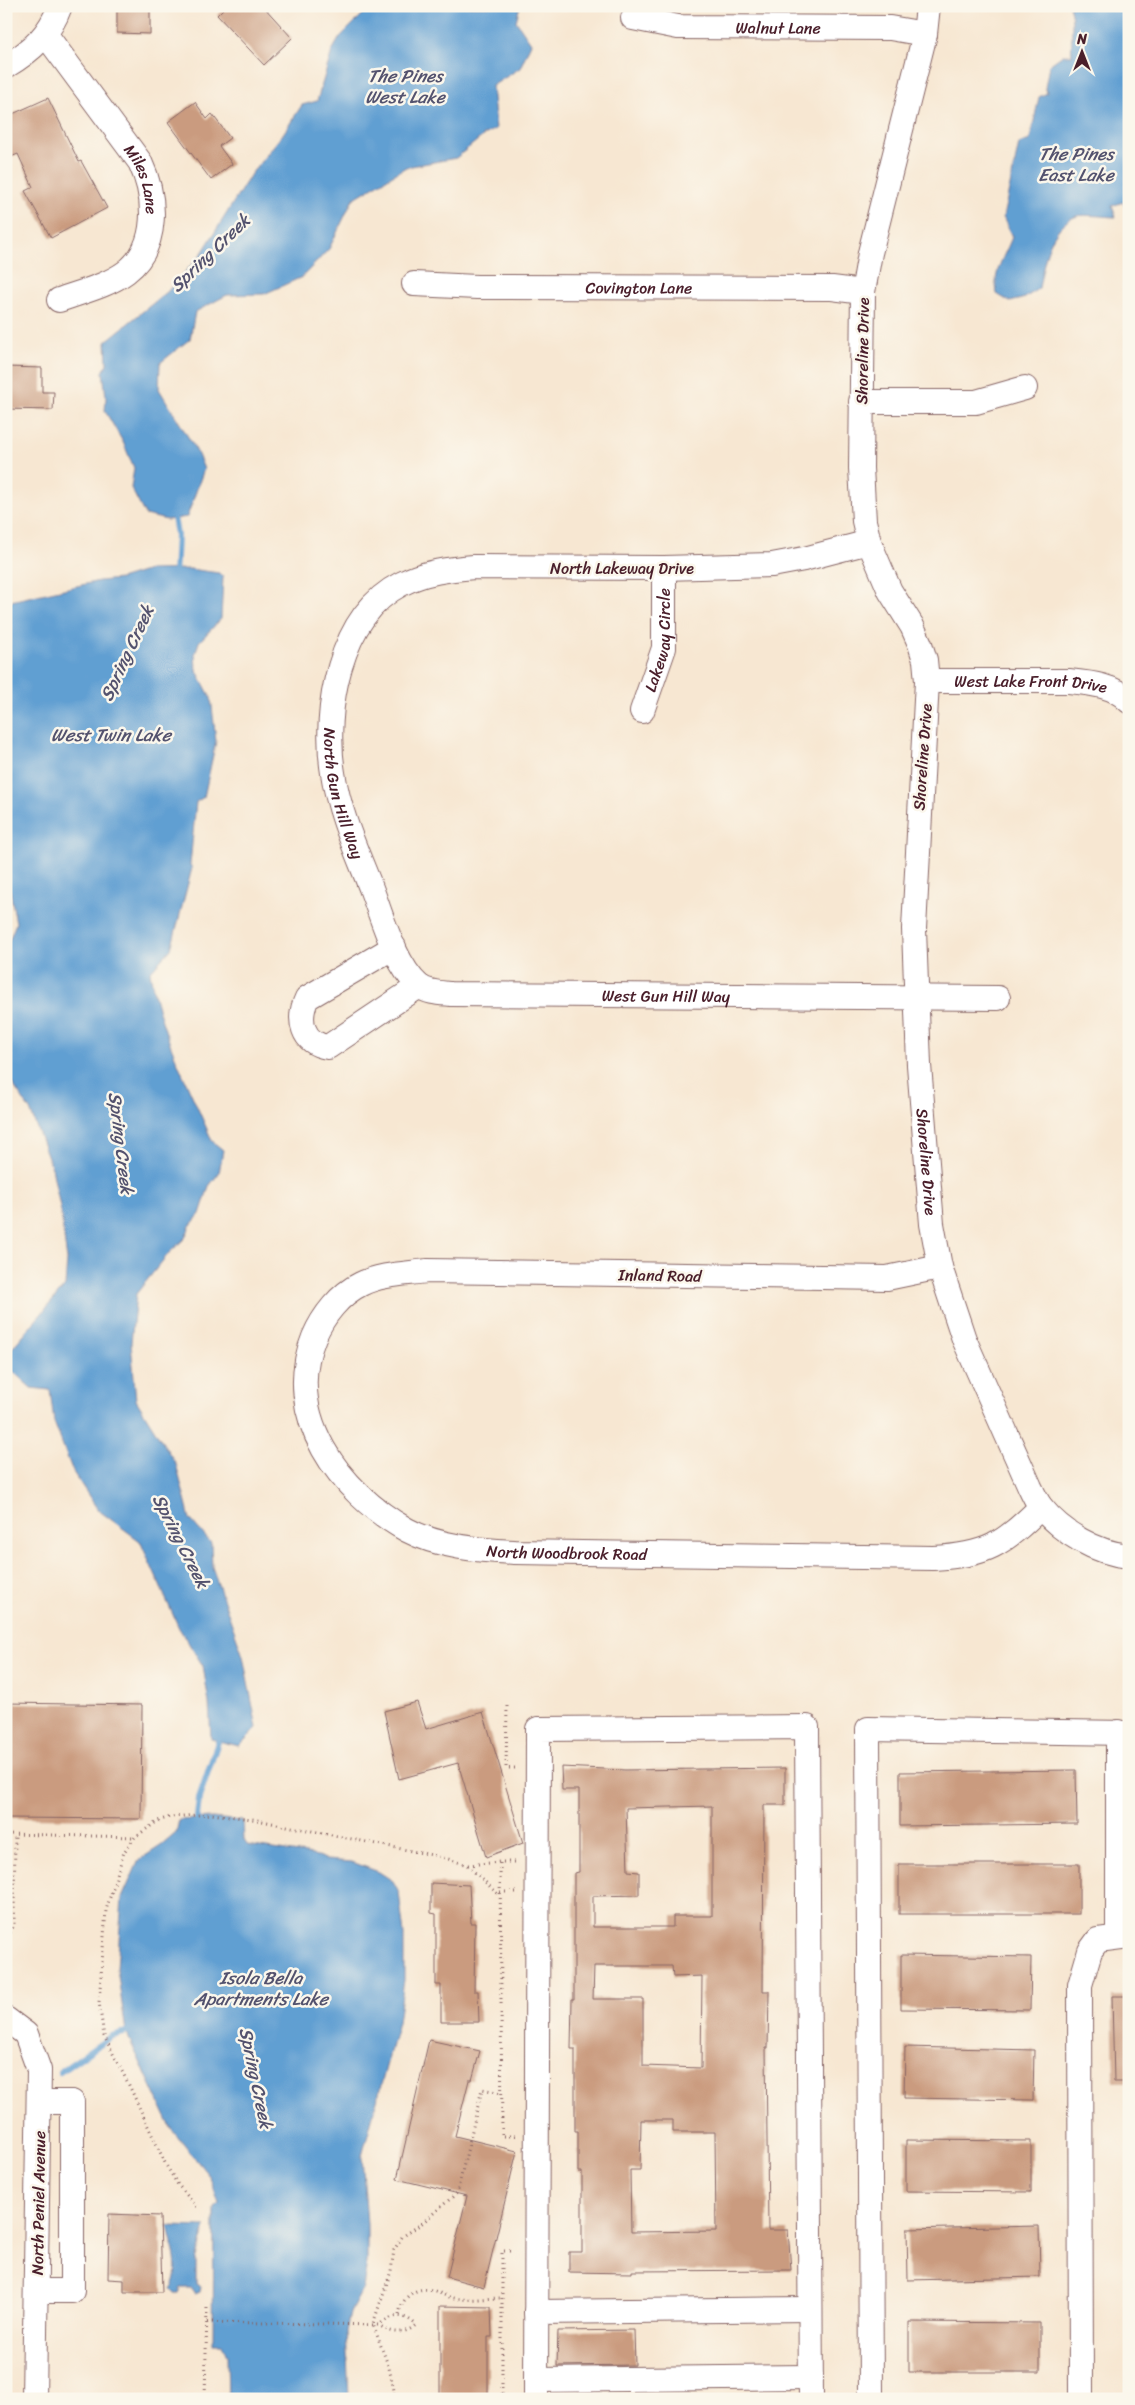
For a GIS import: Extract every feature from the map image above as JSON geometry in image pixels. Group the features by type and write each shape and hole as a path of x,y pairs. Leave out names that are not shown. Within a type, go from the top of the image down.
{"street":[{"path":"6,66 18,59 46,35 60,6"},
{"name":"Shoreline Drive","path":"928,6 925,34 862,292 861,500 869,542 890,591 912,626 925,660 927,681 914,929 916,998 927,1176 932,1224 940,1267 964,1339 1041,1507"},
{"name":"Walnut Lane","path":"633,18 678,27 890,28 925,34"},
{"name":"Miles Lane","path":"46,35 140,162 148,178 152,200 152,222 147,243 140,257 127,271 109,282 59,300"},
{"name":"Covington Lane","path":"414,284 477,287 832,288 862,292"},
{"path":"860,402 976,402 1025,388"},
{"name":"North Lakeway Drive","path":"380,599 400,585 421,576 448,569 664,568 772,565 804,560 869,542"},
{"name":"Lakeway Circle","path":"642,711 664,648 664,568"},
{"name":"North Gun Hill Way","path":"380,599 361,621 346,648 335,684 329,730 332,772 340,810 394,947 406,970 419,986"},
{"name":"West Lake Front Drive","path":"927,681 1084,682 1110,688 1129,701"},
{"path":"394,947 307,998 301,1018 306,1034 320,1046 328,1047 419,986"},
{"name":"West Gun Hill Way","path":"419,986 432,992 451,994 998,998"},
{"name":"Inland Road","path":"380,1277 428,1271 887,1278 940,1267"},
{"name":"North Woodbrook Road","path":"380,1277 360,1284 344,1295 329,1311 317,1330 308,1350 304,1373 304,1398 311,1424 324,1449 342,1476 363,1500 408,1531 462,1548 514,1552 933,1558 966,1556 992,1547 1015,1532 1041,1507"},
{"path":"1041,1507 1073,1536 1095,1548 1129,1556"},
{"path":"807,1727 811,2388 536,2390 536,2312 538,1729 807,1727"},
{"path":"871,2399 868,1729 1123,1732 1124,1936 1098,1940 1090,1951 1080,1984 1081,2399"},
{"name":"North Peniel Avenue","path":"6,2019 26,2034 39,2070 34,2399"},
{"path":"36,2291 72,2291 72,2102 40,2102"},
{"path":"536,2312 810,2309"}],"path":[{"path":"507,1706 506,1768 524,1768"},
{"path":"197,2207 178,2185 166,2165 104,2036 99,2002 106,1910 124,1852 135,1837 158,1821 170,1817 211,1814 252,1818 442,1857 467,1865 525,1862"},
{"path":"6,1834 135,1837"},
{"path":"6,1942 14,1924 15,1835"},
{"path":"500,1862 502,2136 520,2138"},
{"path":"467,1865 500,1896"},
{"path":"396,2399 389,2368 373,2324 391,2271 394,2250 402,2237 421,2224 457,2193 482,2088 502,2094"},
{"path":"502,2399 502,2251 520,2251"},
{"path":"398,2316 400,2306 406,2297 416,2291 430,2290 455,2298 502,2298"},
{"path":"205,2399 207,2308"},
{"path":"207,2322 373,2324 395,2333 404,2332 416,2325 410,2320 398,2316 392,2316 379,2325"}],"water":[{"name":"The Pines West Lake","path":"367,6 520,6 516,21 531,43 520,68 492,86 496,129 484,135 456,158 406,167 353,199 329,249 302,277 264,294 227,295 195,312 190,339 160,363 159,389 196,450 204,469 187,517 167,520 145,515 131,488 134,468 123,442 105,411 106,397 103,372 107,364 106,341 167,292 202,253 251,174 283,134 302,105 317,101 332,51 340,37 366,11"},
{"name":"The Pines East Lake","path":"1069,6 1129,6 1129,214 1123,202 1112,206 1116,217 1081,215 1068,221 1060,228 1049,246 1039,288 1025,298 1010,302 997,294 996,286 1000,264 1012,237 1003,217 1019,144 1030,140 1039,97 1047,93 1045,88 1049,65 1063,55 1072,55 1072,18"},
{"name":"West Twin Lake","path":"190,569 219,573 223,577 221,619 199,642 195,654 196,669 211,698 216,741 204,797 196,802 190,865 192,868 171,949 150,972 160,1016 176,1058 212,1141 223,1150 219,1173 209,1186 200,1214 190,1226 185,1238 169,1253 136,1294 131,1343 136,1400 176,1464 190,1519 211,1543 212,1567 243,1656 257,1728 239,1746 211,1739 209,1703 203,1666 179,1628 140,1541 98,1510 73,1472 54,1422 50,1390 31,1388 7,1366 7,1354 65,1286 67,1260 60,1207 52,1168 30,1110 6,1074 6,948 16,923 10,890 6,887 6,607 11,601 99,581 120,579 149,570"},
{"name":"Isola Bella Apartments Lake","path":"212,1818 243,1821 244,1840 247,1845 318,1856 326,1860 352,1862 379,1872 393,1881 399,1892 404,1935 404,1980 398,2022 362,2156 367,2224 367,2262 363,2288 350,2313 346,2331 349,2399 228,2399 227,2356 222,2344 213,2344 214,2207 219,2203 210,2177 172,2130 126,2032 117,1969 122,1898 139,1860 176,1833 179,1820"},
{"path":"168,2226 206,2227 196,2260 196,2284 201,2287 200,2292 195,2294 191,2288 180,2288 178,2293 174,2293 170,2289 174,2282 176,2267"}],"building":[{"path":"117,6 150,6 150,34 117,33"},
{"path":"226,6 263,6 292,38 264,65 217,15"},
{"path":"48,98 79,162 81,161 107,208 51,238 25,191 33,187 18,154 6,159 6,117"},
{"path":"195,102 207,119 212,114 230,138 219,146 232,164 211,180 168,122"},
{"path":"6,367 42,368 42,392 54,392 53,410 6,409"},
{"path":"417,1702 426,1729 483,1712 523,1843 486,1857 458,1763 399,1779 384,1711"},
{"path":"6,1703 142,1705 141,1819 6,1818"},
{"path":"561,1767 625,1770 785,1768 785,1805 764,1805 763,1991 769,1991 768,2048 766,2048 768,2230 788,2230 791,2270 632,2271 632,2273 569,2272 569,2252 582,2252 582,2172 578,2172 578,2131 575,2131 575,2049 571,2049 572,1999 574,1999 574,1873 579,1872 579,1790 562,1790","holes":["712,1806 712,1916 673,1916 673,1927 593,1927 593,1896 639,1895 639,1872 628,1871 626,1808","594,1966 672,1966 673,1977 702,1976 701,2068 643,2066 643,1999 593,1999","641,2120 673,2120 673,2132 715,2132 716,2231 631,2232 630,2170 640,2170"]},
{"path":"1076,1770 1077,1824 900,1826 900,1772"},
{"path":"899,1864 1079,1864 1079,1914 899,1914"},
{"path":"431,1883 469,1885 471,1923 475,1923 474,1991 478,1991 479,2022 441,2022 441,1985 436,1985 436,1914 431,1913"},
{"path":"901,1955 1031,1957 1030,2010 901,2009"},
{"path":"1112,1996 1129,1996 1129,2082 1114,2082"},
{"path":"429,2040 480,2051 472,2080 469,2080 455,2136 517,2151 484,2287 447,2277 467,2196 397,2179"},
{"path":"905,2047 1034,2050 1033,2100 904,2098"},
{"path":"906,2140 1031,2141 1031,2192 906,2191"},
{"path":"109,2214 160,2216 162,2292 124,2292 124,2280 108,2279"},
{"path":"1039,2226 1040,2277 908,2280 907,2229"},
{"path":"440,2306 491,2307 492,2337 488,2337 488,2399 440,2399"},
{"path":"909,2322 1040,2323 1040,2372 909,2372"},
{"path":"634,2330 635,2365 557,2366 558,2331"}],"waterway":[{"name":"Spring Creek","path":"173,511 177,535 175,576"},
{"name":"Spring Creek","path":"196,1827 199,1798 221,1733"},
{"path":"60,2072 112,2036 134,2030"}]}
